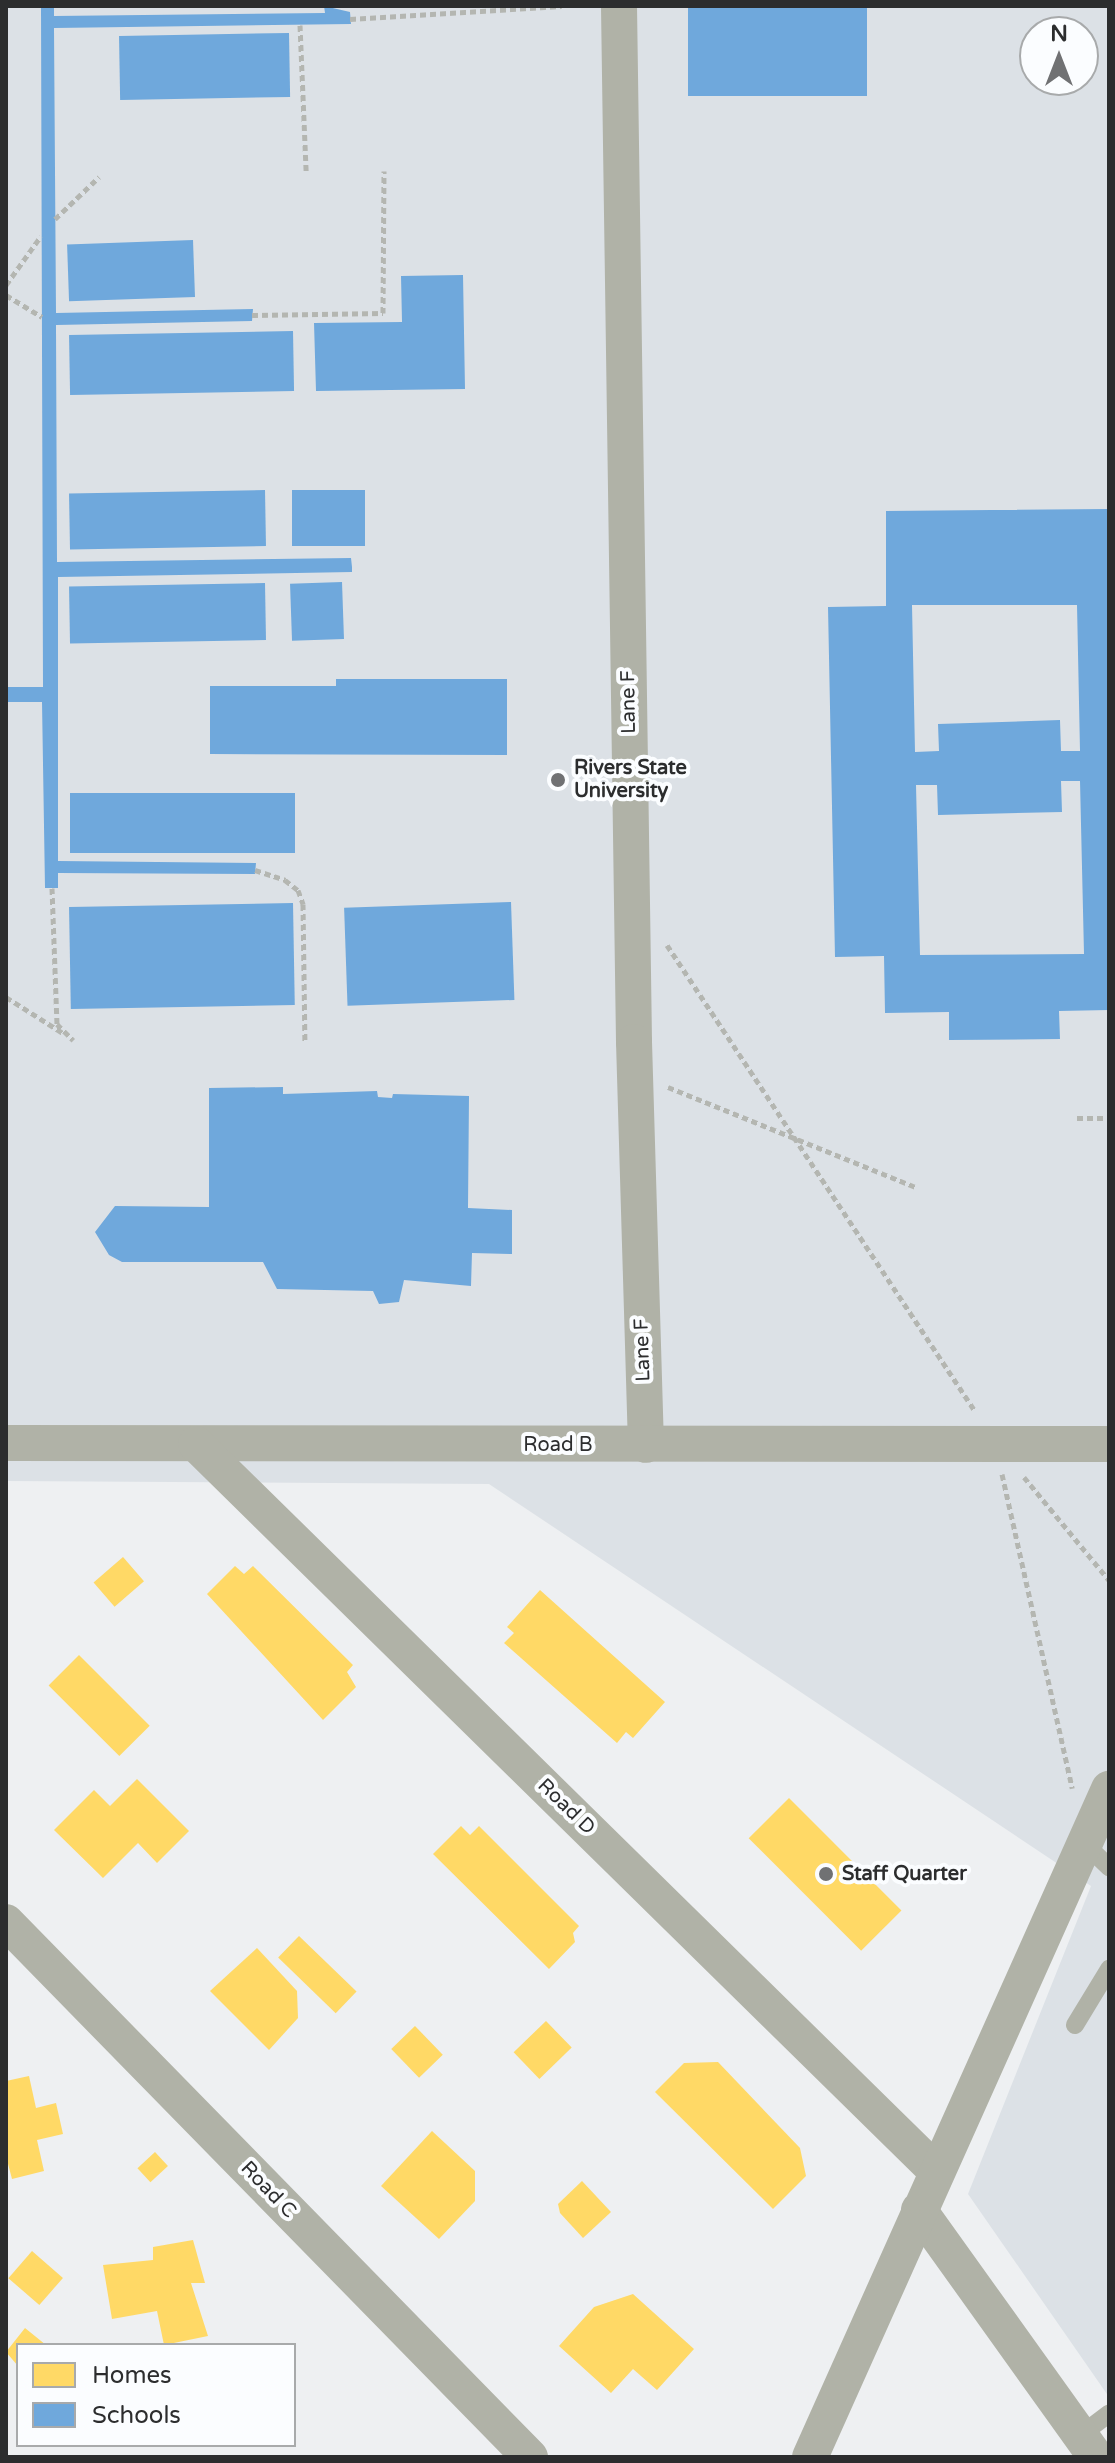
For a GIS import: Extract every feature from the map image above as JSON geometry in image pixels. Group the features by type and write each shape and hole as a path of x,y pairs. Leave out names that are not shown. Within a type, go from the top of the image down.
{"street":[{"name":"Lane F","path":"619,6 635,1073 646,1445"},
{"name":"Road B","path":"6,1443 1109,1444"},
{"name":"Road D","path":"196,1444 936,2171"},
{"path":"810,2457 936,2171 1097,1855 1109,1789"},
{"name":"Road C","path":"6,1922 530,2457"},
{"path":"919,2210 1096,2435"}],"lane":[{"path":"1075,2025 1109,1969"}],"path":[{"path":"350,19 562,6"},
{"path":"300,25 306,171"},
{"path":"252,315 383,313 384,171"},
{"path":"55,219 99,177"},
{"path":"6,285 41,236"},
{"path":"6,295 42,317"},
{"path":"255,870 285,880 298,890 303,904 305,1041"},
{"path":"6,999 73,1040 57,1024 52,888"},
{"path":"665,942 995,1442 1109,1580"},
{"path":"635,1073 916,1187"},
{"path":"1077,1118 1109,1118"},
{"path":"995,1442 1097,1855"}],"shaded area":[{"name":"Rivers State University","path":"6,6 1109,6 1109,2397 968,2194 1091,1886 489,1484 6,1481"}],"building: Homes":[{"path":"123,1557 144,1581 115,1607 94,1583"},
{"path":"235,1566 244,1574 253,1566 353,1665 347,1672 356,1687 323,1720 207,1594"},
{"path":"540,1590 665,1702 633,1738 626,1732 617,1743 504,1643 514,1633 507,1627"},
{"path":"79,1655 150,1726 119,1756 49,1685"},
{"path":"137,1779 189,1831 157,1863 138,1843 103,1878 54,1830 94,1790 110,1806"},
{"name":"Staff Quarter","path":"789,1798 901,1910 861,1951 749,1838"},
{"path":"461,1826 470,1835 479,1826 579,1926 573,1933 575,1942 549,1969 433,1854"},
{"path":"299,1936 357,1992 336,2013 278,1958"},
{"path":"257,1948 297,1991 298,2018 269,2050 210,1991"},
{"path":"546,2021 572,2048 539,2079 514,2052"},
{"path":"415,2026 443,2055 419,2078 391,2049"},
{"path":"718,2062 800,2148 806,2176 773,2209 655,2092 684,2063"},
{"path":"29,2076 36,2108 56,2103 63,2134 37,2140 44,2171 12,2179 6,2156 6,2081"},
{"path":"432,2131 475,2171 475,2201 439,2239 381,2186"},
{"path":"155,2152 168,2166 150,2182 137,2168"},
{"path":"582,2181 611,2212 583,2238 560,2213 558,2204"},
{"path":"193,2240 205,2283 191,2283 208,2336 164,2343 157,2311 112,2319 103,2265 153,2260 153,2247"},
{"path":"32,2251 63,2278 39,2305 8,2278"},
{"path":"633,2294 694,2349 657,2390 633,2369 611,2393 559,2346 594,2307"},
{"path":"25,2328 44,2343 16,2343 16,2364 6,2352"}],"building: Schools":[{"path":"41,6 54,6 54,16 325,13 324,6 350,12 351,24 54,28 56,313 253,309 252,321 56,325 57,562 351,558 352,567 352,572 58,577 58,861 256,863 255,874 58,873 58,888 45,888 42,702 6,702 6,687 43,687"},
{"path":"688,6 867,6 867,96 688,96"},
{"path":"289,33 290,97 120,100 119,36"},
{"path":"193,240 195,297 69,301 67,244"},
{"path":"463,275 465,389 316,391 314,323 402,322 401,276"},
{"path":"293,331 294,391 70,395 69,335"},
{"path":"265,490 266,546 70,549 69,493"},
{"path":"292,490 365,490 365,546 292,546"},
{"path":"1109,509 1109,1010 1059,1011 1060,1039 949,1040 949,1012 885,1013 884,956 835,957 828,607 886,606 886,511","holes":["912,605 1077,605 1080,751 1061,751 1060,720 938,724 939,751 915,752","1061,781 1080,781 1084,954 920,955 916,785 937,785 938,815 1062,812"]},
{"path":"342,582 344,639 292,641 290,584"},
{"path":"265,583 266,640 70,643 69,586"},
{"path":"336,679 507,679 507,755 210,754 210,686 336,686"},
{"path":"70,793 295,793 295,853 70,853"},
{"path":"511,902 514,1000 348,1006 344,908"},
{"path":"293,903 295,1005 71,1009 69,907"},
{"path":"283,1087 283,1094 377,1091 378,1097 392,1098 393,1094 469,1096 468,1208 512,1210 512,1254 472,1253 471,1286 404,1280 399,1302 379,1304 373,1291 277,1289 263,1262 122,1262 109,1255 95,1232 115,1206 209,1207 209,1088"}],"place":[{"name":"Rivers State University","path":"558,780"},
{"name":"Staff Quarter","path":"826,1874"}]}
